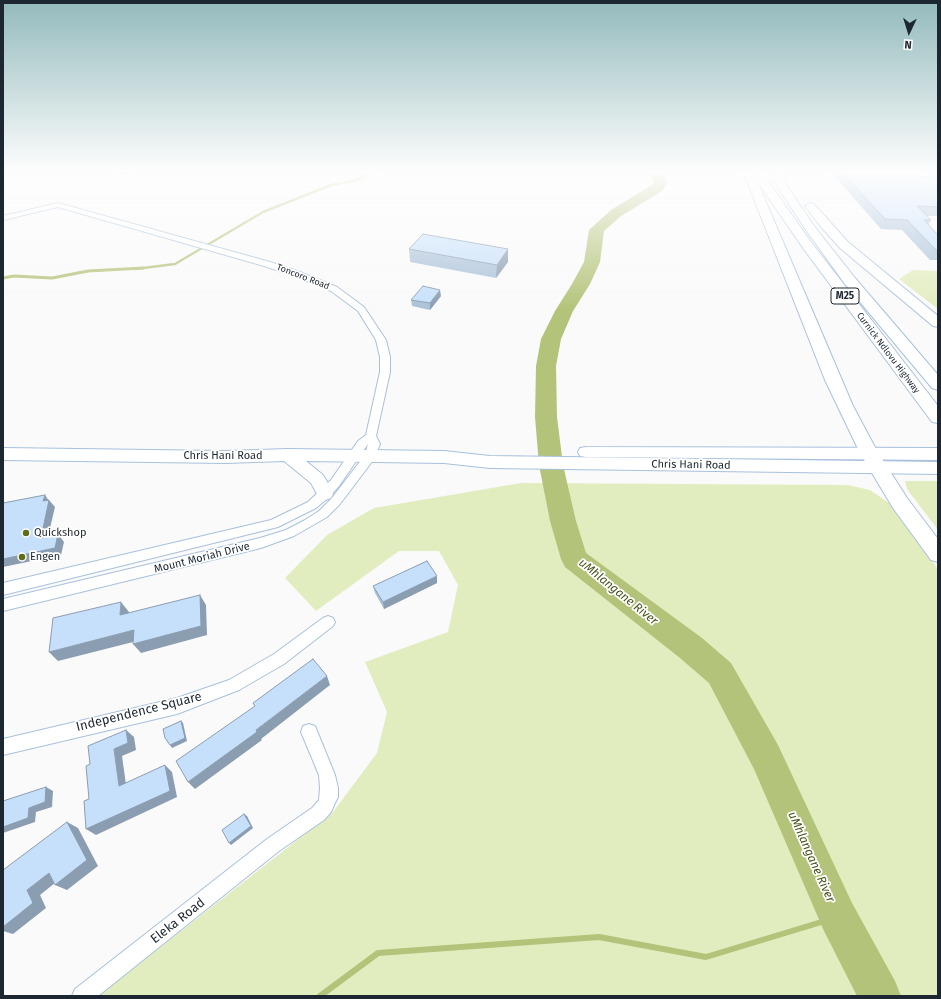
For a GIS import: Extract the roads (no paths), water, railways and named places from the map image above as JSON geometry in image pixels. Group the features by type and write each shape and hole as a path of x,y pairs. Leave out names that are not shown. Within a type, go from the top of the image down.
{"main road":[{"path":"768,218 832,380 874,461 900,502 938,554"},
{"name":"Curnick Ndlovu Highway","path":"788,218 938,418"},
{"name":"Curnick Ndlovu Highway","path":"803,218 850,281 938,385"},
{"path":"819,218 844,244 938,323"},
{"name":"Chris Hani Road","path":"3,454 226,457 288,455 874,461 937,459"},
{"path":"288,455 317,479 325,494"}],"street":[{"name":"Toncoro Road","path":"103,218 282,269 334,289 361,309 381,340 385,357 385,372 371,436 374,444 370,456"},
{"path":"354,456 362,444 371,436"},
{"name":"Mount Moriah Drive","path":"3,589 274,524 294,516 312,505 325,494 335,483 354,456"},
{"name":"Mount Moriah Drive","path":"3,605 231,551 262,543 290,533 310,523 332,505 370,456"},
{"name":"Independence Square","path":"3,747 177,706 234,685 279,659 328,622"},
{"name":"Eleka Road","path":"82,996 273,845 318,814 325,806 329,797 327,775 309,732"}],"waterway":[{"path":"143,268 175,264 253,218"},
{"name":"uMhlangane River","path":"611,218 597,230 592,262 581,284 564,311 551,339 546,366 546,417 551,465 563,521 575,559 691,648 720,673 766,757 838,917 880,996"},
{"path":"3,278 14,276 52,278 88,271 143,268"},
{"path":"135,269 143,268"},
{"path":"320,996 378,953 599,937 706,957 838,917"}],"place":[{"name":"Quickshop","path":"26,533"},
{"name":"Engen","path":"22,557"}]}
